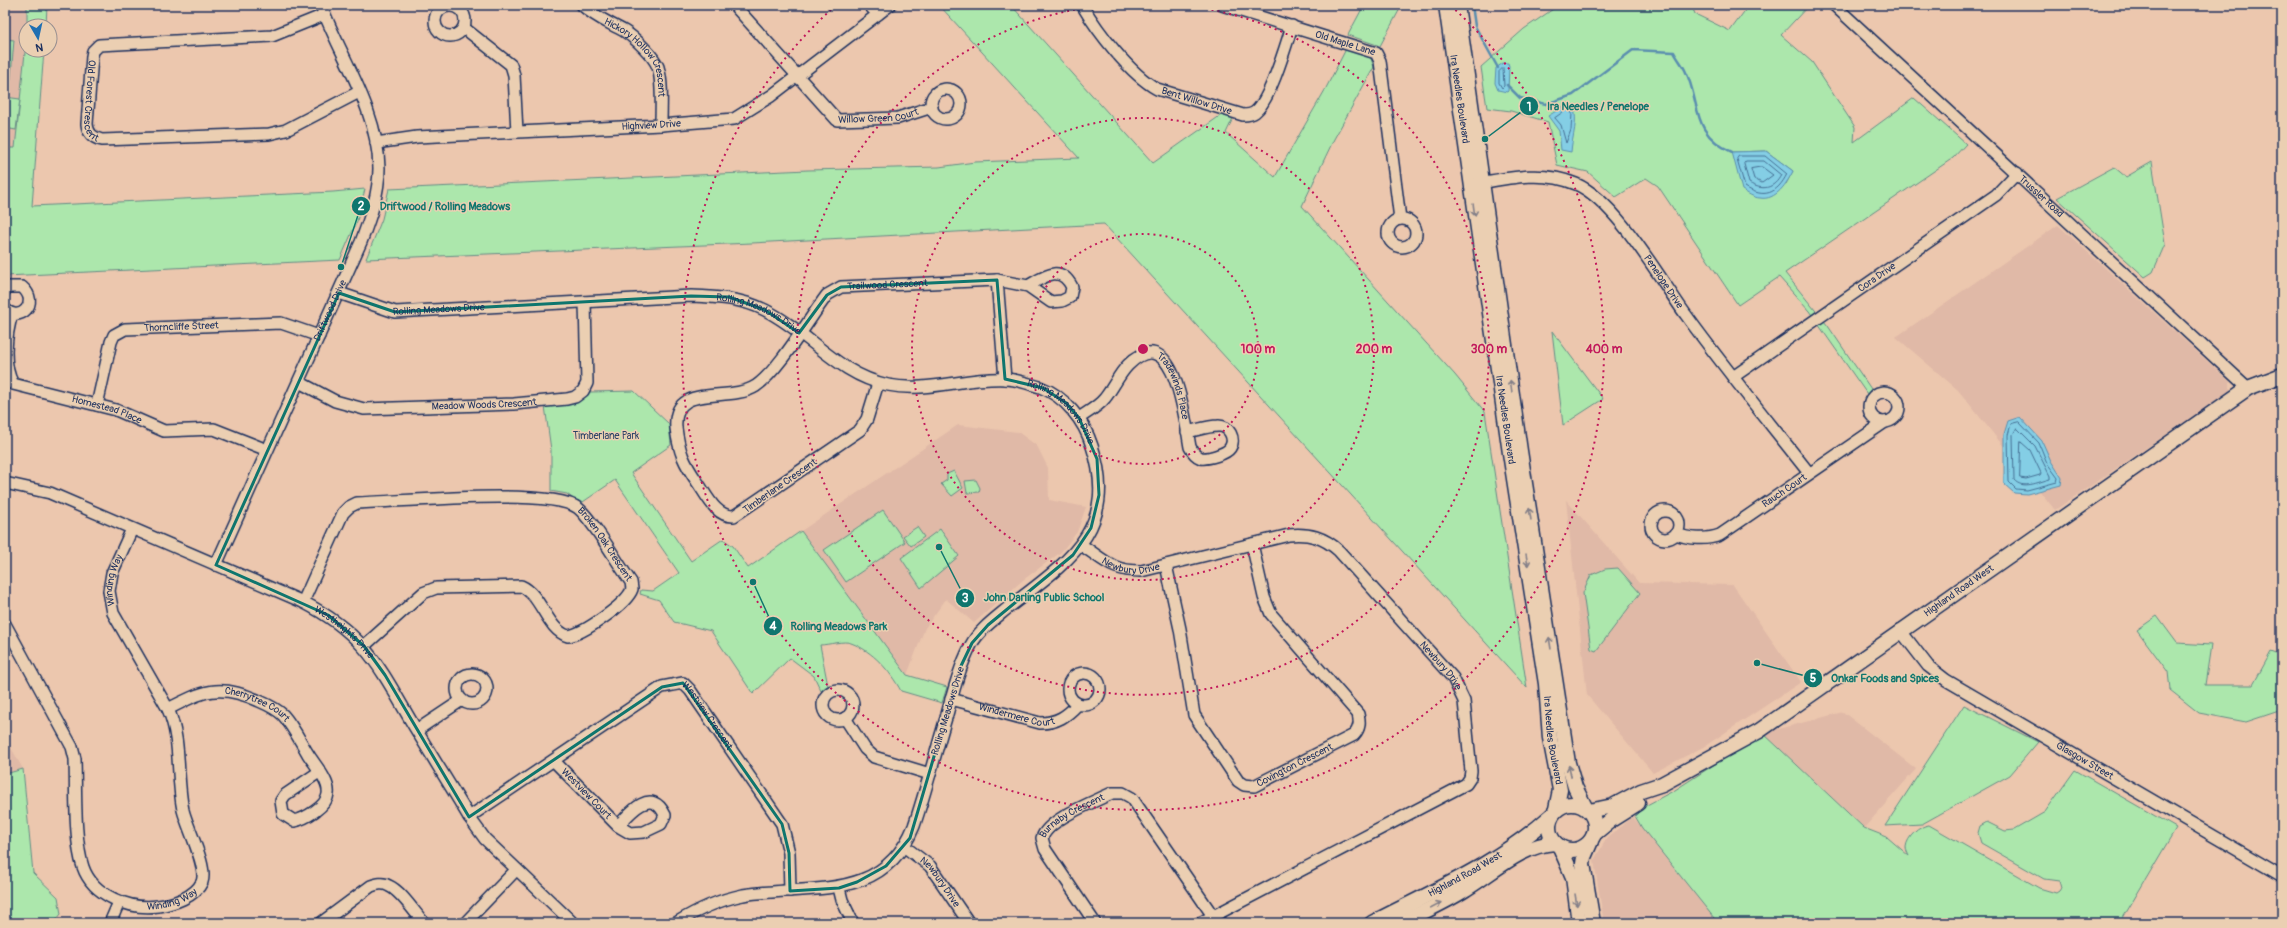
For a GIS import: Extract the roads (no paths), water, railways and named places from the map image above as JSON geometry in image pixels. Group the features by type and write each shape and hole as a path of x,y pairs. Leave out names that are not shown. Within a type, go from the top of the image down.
{"main road":[{"name":"Ira Needles Boulevard","path":"1446,5 1477,183 1568,763 1574,787 1587,809"},
{"name":"Ira Needles Boulevard","path":"1457,5 1477,183 1546,684 1550,744 1560,790 1554,813"},
{"name":"Highland Road West","path":"1587,809 1613,806 1641,791 1662,784 1759,731 1900,630 2248,388 2282,375"},
{"name":"Highland Road West","path":"1593,838 1611,820 1650,795 1662,784"},
{"path":"1579,923 1573,877 1548,830 1554,813 1565,804 1575,803 1587,809 1596,826 1593,838 1584,857 1583,864 1593,923"},
{"name":"Highland Road West","path":"1372,923 1500,856 1532,834 1554,813"},
{"path":"1557,845 1568,850 1577,850 1593,838"},
{"name":"Highland Road West","path":"1401,923 1466,890 1524,851 1536,846 1557,845"}],"street":[{"name":"Hickory Hollow Crescent","path":"582,5 593,16 634,38 658,66 661,125"},
{"path":"734,5 798,74"},
{"path":"869,5 878,14"},
{"name":"Highview Drive","path":"376,143 417,137 661,125 734,119 771,96 890,5"},
{"name":"Bent Willow Drive","path":"1082,5 1102,35 1146,83 1157,89 1243,115 1256,112 1262,104 1276,74 1292,26"},
{"name":"Old Maple Lane","path":"1222,5 1372,51 1379,57 1400,219"},
{"name":"Trussler Road","path":"1834,5 2248,388"},
{"name":"Old Forest Crescent","path":"322,10 272,36 99,45 93,51 92,56 87,124 89,134 102,140 269,134 286,130 359,92"},
{"name":"Driftwood Drive","path":"216,565 339,293 368,224 374,205 379,167 372,124 322,10"},
{"path":"464,28 511,66 514,75 517,132"},
{"name":"Willow Green Court","path":"798,74 837,120 898,118 932,108"},
{"name":"Cora Drive","path":"1733,376 1996,195 2017,173"},
{"name":"Penelope Drive","path":"1477,183 1539,176 1560,179 1589,190 1604,203 1620,222 1733,376 1809,473"},
{"path":"997,280 1005,379"},
{"name":"Trailwood Crescent","path":"799,332 827,295 841,287 997,280 1028,286"},
{"name":"Homestead Place","path":"5,290 17,286 22,287 29,295 30,300 27,309 19,314 8,312 6,333 8,371 13,384 116,410 164,431 214,429 267,450"},
{"name":"Rolling Meadows Drive","path":"339,293 395,312 691,296 729,297 765,310 799,332 847,370 878,383 895,387 921,388 1005,379 1043,388 1066,403 1079,418 1089,437 1096,459 1099,494 1096,513 1081,546 1073,555 988,625 972,642 960,668 916,820 905,847 896,857 872,875 839,888 743,895 716,902 676,923"},
{"name":"Meadow Woods Crescent","path":"298,382 335,401 364,409 514,404 575,397 583,391 587,383 585,302"},
{"name":"Thorncliffe Street","path":"97,405 111,342 114,335 125,329 282,324 319,336"},
{"name":"Timberlane Crescent","path":"799,332 772,370 756,385 742,392 726,396 693,397 684,401 678,410 676,420 677,438 684,462 718,510 723,514 728,516 739,514 860,430 868,419 878,383"},
{"name":"Tradewinds Place","path":"1079,418 1104,399 1127,365 1142,354 1150,352 1163,358 1176,376 1187,432"},
{"name":"Rauch Court","path":"1676,534 1684,537 1713,538 1720,535 1885,422"},
{"name":"Westheights Drive","path":"5,483 50,493 303,602 328,615 345,627 364,646 385,674 469,817 485,839 573,923"},
{"name":"Broken Oak Crescent","path":"303,602 343,513 349,507 357,503 476,498 545,498 569,503 586,516 631,582 632,589 626,600 581,632 568,636 558,631 530,591 521,586 436,588 423,593 364,646"},
{"name":"Winding Way","path":"118,902 155,906 172,904 198,888 204,874 203,866 192,839 183,809 178,746 174,723 168,708 113,613 109,591 112,573 132,529"},
{"name":"Newbury Drive","path":"1081,546 1108,564 1126,571 1141,571 1290,535 1310,534 1325,540 1339,551 1458,685 1464,701 1471,771 1470,778 1459,789 1200,923"},
{"name":"Covington Crescent","path":"1166,565 1180,629 1194,715 1238,781 1244,785 1254,786 1354,734 1357,731 1360,720 1358,714 1271,614 1264,597 1252,544"},
{"path":"5,624 72,747 75,758 79,852 83,868 99,888 118,902 110,923"},
{"name":"Glasgow Street","path":"1900,630 1928,666 1946,680 2282,876"},
{"name":"Westview Crescent","path":"469,817 662,687 683,683 690,690 782,824 789,853 790,891"},
{"name":"Cherrytree Court","path":"168,708 199,694 213,690 228,690 242,693 272,707 283,715 319,772 327,785 329,793 326,802 301,819 294,821 287,817 281,809 281,801 285,795 319,772"},
{"name":"Windermere Court","path":"951,699 1040,723 1050,723 1068,715 1078,704"},
{"path":"417,730 462,700"},
{"path":"845,718 866,749 874,757 884,762 930,774"},
{"name":"Westview Court","path":"554,761 618,826"},
{"name":"Burnaby Crescent","path":"1095,923 1045,849 1042,838 1049,826 1058,820 1116,792 1132,798 1213,916"},
{"name":"Newbury Drive","path":"905,847 930,866 969,923"},
{"path":"465,923 516,870"},
{"path":"321,923 371,886 381,883 390,886 424,923"},
{"path":"839,888 853,923"}],"water":[{"path":"1503,63 1508,63 1509,66 1507,92 1498,90 1495,83 1496,68"},
{"path":"1569,103 1573,106 1575,112 1575,129 1571,152 1561,150 1559,131 1548,116"},
{"path":"1766,151 1793,171 1788,181 1776,194 1771,197 1758,198 1742,190 1732,152"},
{"path":"2020,417 2042,441 2051,461 2062,478 2061,485 2027,494 2014,493 2004,484 2004,434 2008,421"}],"waterway":[{"path":"1472,5 1475,26 1498,68"},
{"path":"1507,85 1520,98 1546,104 1573,95 1633,50 1674,52 1685,70 1690,82 1703,126 1709,136 1718,144 1732,152"}],"place":[{"name":"Ira Needles / Penelope","path":"1485,139"},
{"name":"Driftwood / Rolling Meadows","path":"341,267"},
{"name":"John Darling Public School","path":"939,547"},
{"name":"Rolling Meadows Park","path":"753,582"},
{"name":"Onkar Foods and Spices","path":"1757,663"}],"park label":[{"name":"Timberlane Park","path":"606,436"}]}
